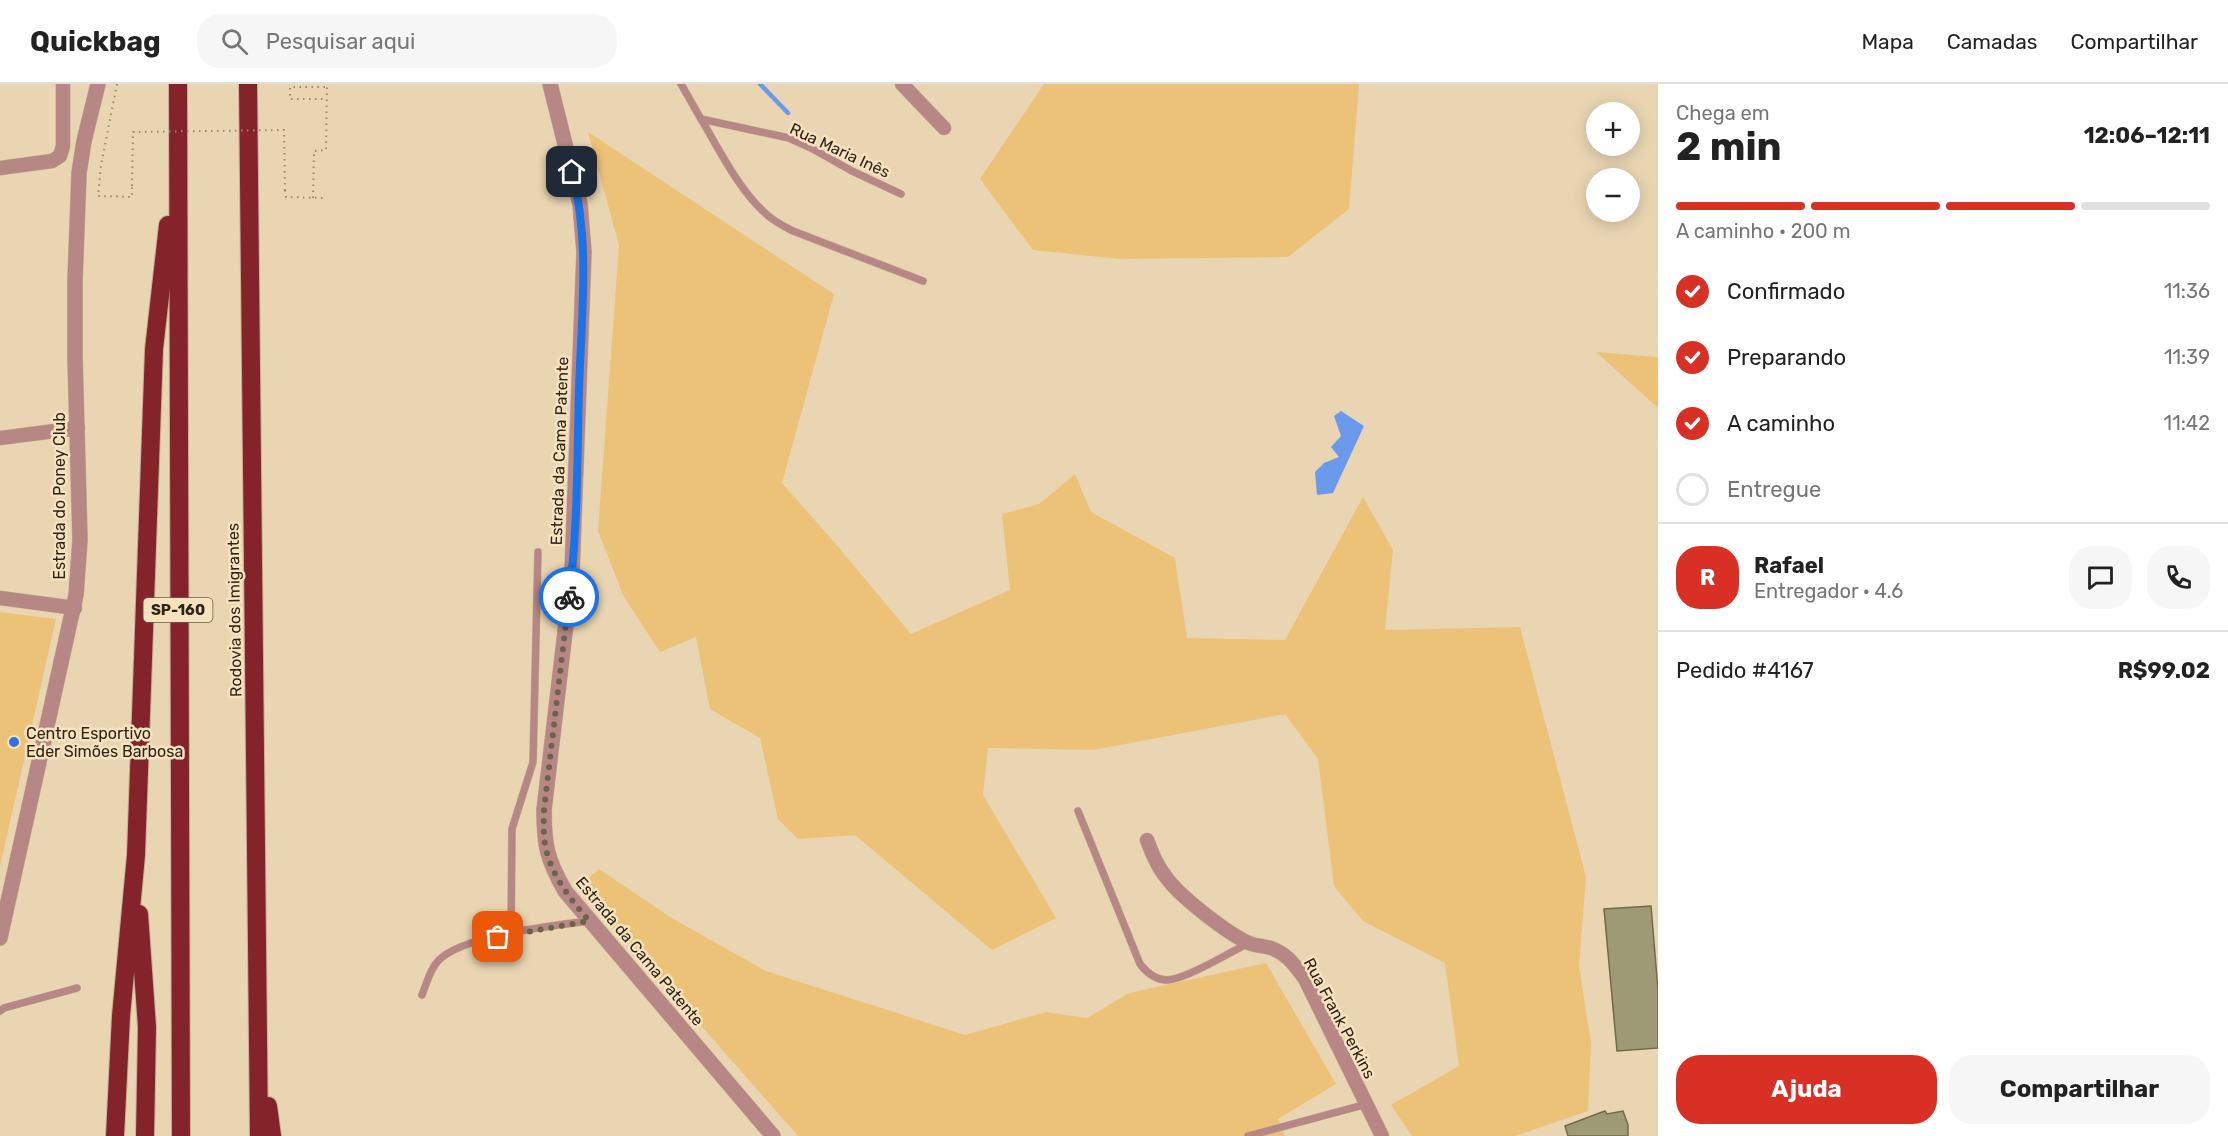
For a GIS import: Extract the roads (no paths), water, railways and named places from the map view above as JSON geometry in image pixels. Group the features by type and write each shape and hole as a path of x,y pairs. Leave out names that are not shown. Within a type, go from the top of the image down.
{"highway":[{"name":"SP-160","path":"178,84 181,1136"},
{"name":"Rodovia dos Imigrantes","path":"248,84 259,1136"},
{"path":"115,1136 121,1016 136,855 154,349 178,136"},
{"path":"136,855 147,1027 145,1136"},
{"path":"259,1057 272,1136"}],"street":[{"path":"0,168 52,161 60,156 63,146 63,84"},
{"name":"Estrada do Poney Club","path":"0,938 75,608 80,540 75,303 79,173 98,84"},
{"name":"Estrada da Cama Patente","path":"550,84 580,204 584,252 572,573 544,810 544,842 551,866 560,882 589,921 773,1136"},
{"path":"902,84 944,128"},
{"path":"0,438 78,428"},
{"path":"0,598 75,608"},
{"name":"Rua Frank Perkins","path":"1147,840 1155,861 1167,879 1212,919 1249,943 1273,949 1293,962 1305,979 1382,1136"}],"lane":[{"path":"681,84 746,191 763,212 793,231 923,281"},
{"name":"Rua Maria Inês","path":"701,119 789,138 900,194"},
{"path":"511,934 512,829 532,762 538,552"},
{"path":"1078,811 1140,964 1147,972 1156,978 1167,980 1180,977 1249,943"},
{"path":"422,995 436,963 454,949 511,934 589,921"},
{"path":"0,1011 77,988"},
{"path":"1248,1136 1367,1104"}],"water":[{"path":"1341,411 1364,426 1333,493 1317,495 1315,472 1324,463 1339,457 1331,447 1341,436 1334,416"}],"waterway":[{"path":"760,84 788,113"}],"place":[{"name":"Centro Esportivo Eder Simões Barbosa","path":"14,742"}]}
